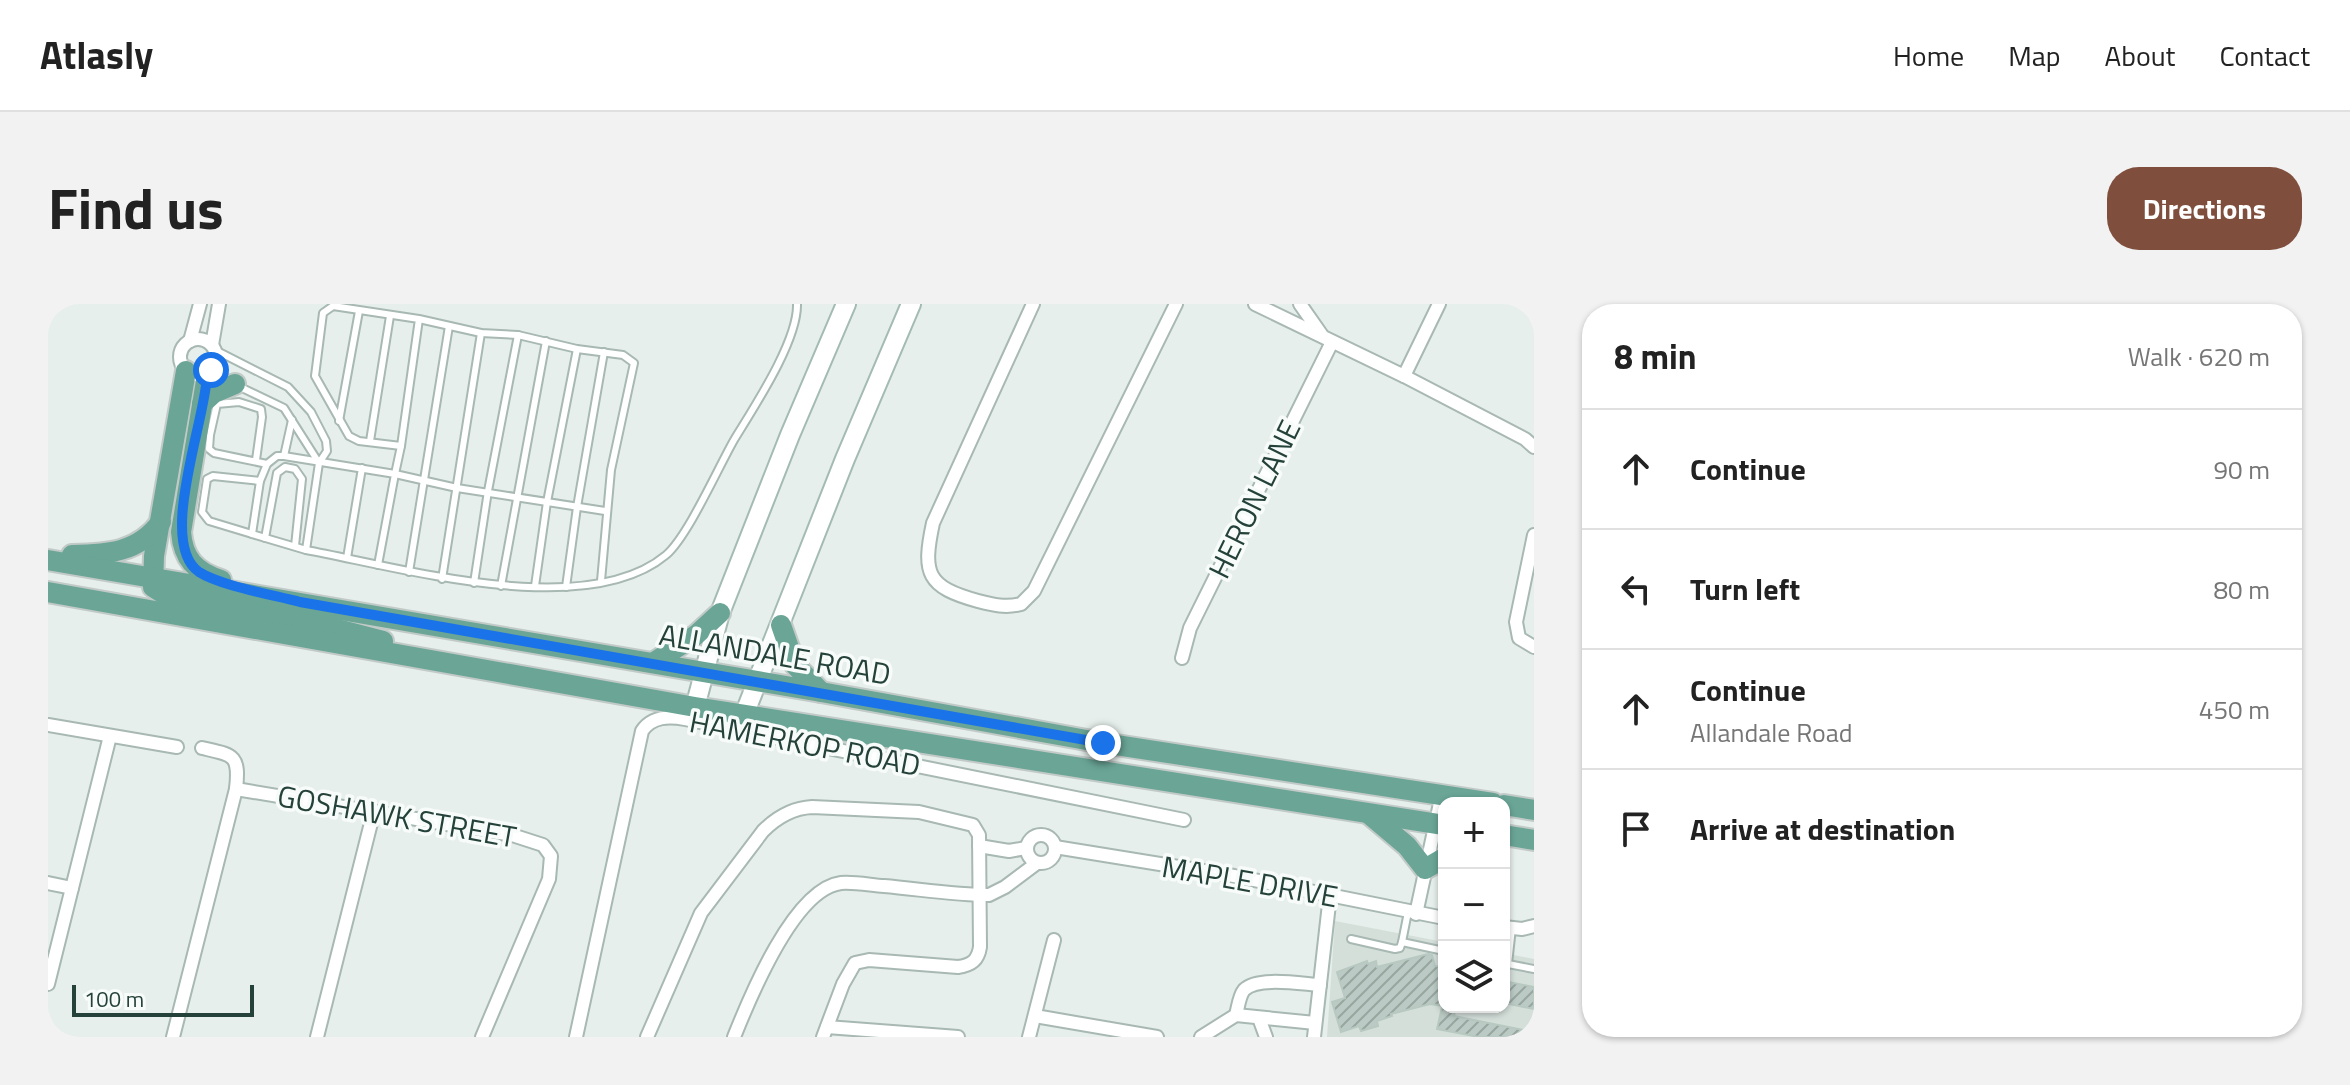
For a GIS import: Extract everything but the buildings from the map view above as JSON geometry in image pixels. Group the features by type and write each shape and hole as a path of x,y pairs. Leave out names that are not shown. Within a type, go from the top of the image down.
{"main road":[{"path":"186,371 152,577 153,587 164,594 306,620 361,634 448,663"},
{"path":"209,373 183,511 181,532 184,552 199,572 215,579 300,602"},
{"path":"202,404 214,393 235,384"},
{"path":"48,558 121,551 146,539 162,522"},
{"name":"ALLANDALE ROAD","path":"48,558 1103,743 1459,797"},
{"name":"ALLANDALE ROAD","path":"48,592 695,707 1438,824"},
{"path":"653,663 686,643 720,613"},
{"path":"781,625 795,665 821,692"},
{"path":"1510,806 1534,810"},
{"path":"1366,812 1407,846 1425,869 1438,861"},
{"path":"1510,836 1534,840"}],"street":[{"path":"200,304 190,341 180,355 186,371 197,375 209,373 215,362 213,348 219,304"},
{"path":"695,707 720,613 846,304"},
{"path":"744,715 845,459 911,304"},
{"path":"1033,304 933,523 928,544 930,573 943,589 999,607 1021,604 1034,591 1176,304"},
{"path":"1255,304 1404,376 1525,439 1534,447"},
{"path":"1300,304 1327,339"},
{"path":"1404,376 1439,304"},
{"path":"190,341 201,339 213,348"},
{"name":"HERON LANE","path":"1182,658 1190,628 1327,339"},
{"path":"1534,535 1516,622 1519,638 1534,647"},
{"name":"HAMERKOP ROAD","path":"576,1037 642,731 653,721 669,717 685,719 1184,820"},
{"path":"48,725 177,747"},
{"path":"48,984 110,736"},
{"path":"173,1037 238,772 235,759 202,748"},
{"name":"GOSHAWK STREET","path":"236,789 521,837 543,845 551,856 549,879 482,1037"},
{"path":"647,1037 708,902 763,831 792,811 812,807 919,812 973,825 979,835 980,895 980,947 973,962 958,967 869,960 855,963 843,984 825,1032 958,1037"},
{"path":"317,1037 374,811"},
{"path":"1412,913 1438,830"},
{"path":"734,1037 775,948 805,905 830,886 854,883 980,895 997,893 1037,863 1051,859 1055,847 1050,838 1042,835 1033,837 1026,848 1009,851 979,846"},
{"name":"MAPLE DRIVE","path":"1055,847 1234,876 1438,917"},
{"path":"1026,848 1029,857 1037,863"},
{"path":"48,883 72,888"},
{"path":"1314,1037 1330,895"},
{"path":"1518,927 1534,939"},
{"path":"1029,1037 1054,940"},
{"path":"1236,1015 1243,991 1257,983 1320,985"},
{"path":"1201,1037 1236,1015 1315,1023"},
{"path":"1035,1016 1157,1037"},
{"path":"1259,1018 1266,1037"}],"lane":[{"path":"260,481 213,476 207,479 202,512 209,521 306,550 442,579 501,586 566,587 642,572 669,553 693,516 788,346 797,304"},
{"path":"401,446 349,436 315,376 323,313 333,306 623,355 634,363 611,470 601,581"},
{"path":"339,421 359,311"},
{"path":"370,441 390,316"},
{"path":"378,565 401,446 419,319"},
{"path":"409,572 449,326"},
{"path":"442,579 481,333"},
{"path":"474,583 518,335"},
{"path":"501,586 546,341"},
{"path":"213,348 288,387 311,412 326,441 327,451 319,463 306,550"},
{"path":"535,586 547,502 577,349"},
{"path":"566,587 604,352"},
{"path":"209,373 284,408 319,463"},
{"path":"256,460 261,409 239,402 217,404 209,449 214,453 267,464"},
{"path":"284,456 292,419"},
{"path":"252,534 260,481 267,464 277,456 605,511"},
{"path":"265,538 277,473 285,467 295,469 302,479 295,546"},
{"path":"347,558 362,468"},
{"path":"1351,939 1397,949 1412,913"},
{"path":"1510,951 1518,927"},
{"path":"1402,942 1438,950"},
{"path":"1510,964 1534,969"}],"shaded area":[{"path":"1335,921 1438,941 1438,1013 1510,1013 1510,954 1534,959 1534,1037 1327,1037"}],"route":[{"path":"211,370 207,375 191,456 181,532 182,547 189,562 199,572 215,579 300,602 1103,743"}]}
